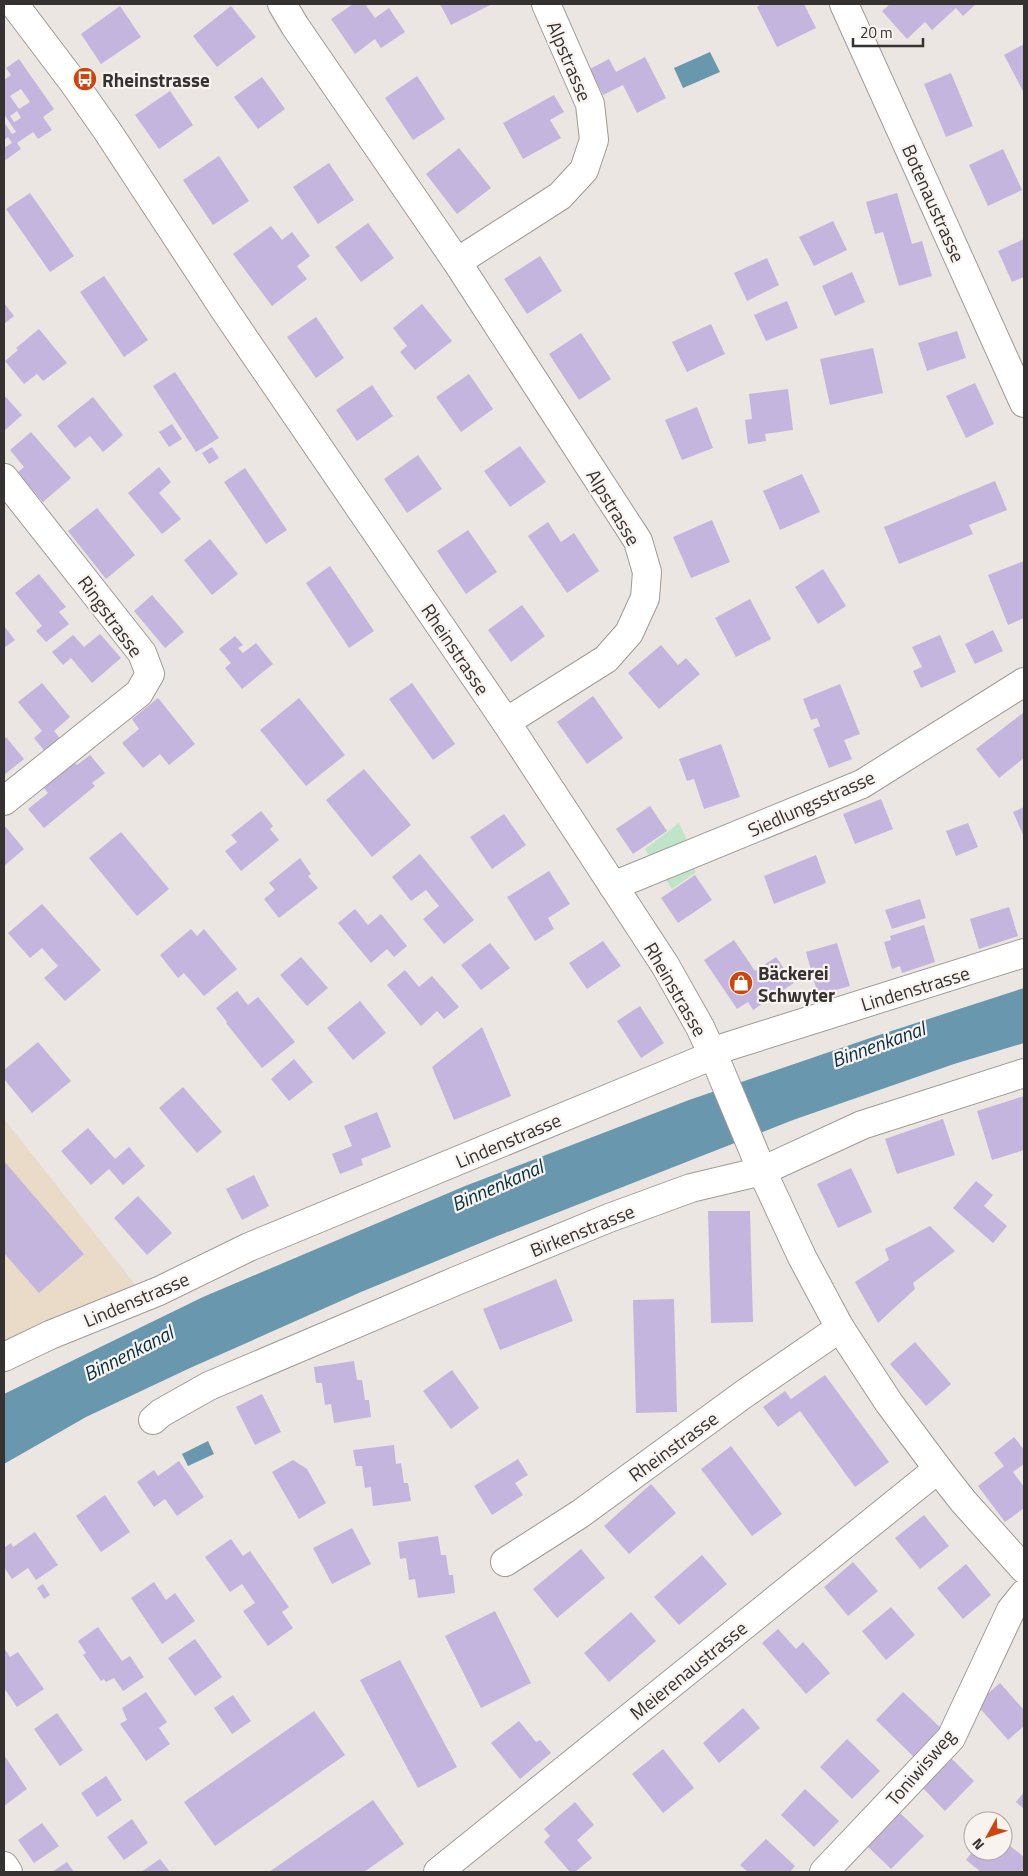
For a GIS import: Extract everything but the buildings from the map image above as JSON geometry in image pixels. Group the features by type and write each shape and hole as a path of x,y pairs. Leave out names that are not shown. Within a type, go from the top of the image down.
{"street":[{"path":"4,21 13,4"},
{"name":"Rheinstrasse","path":"13,4 73,82 103,125 226,312 506,722 665,965 696,1020 758,1164 775,1196 802,1257 840,1328 888,1403 938,1469 963,1501 1024,1568"},
{"name":"Alpstrasse","path":"282,4 295,26 457,262 638,541 647,572 645,598 629,633 606,659 506,722"},
{"name":"Alpstrasse","path":"457,262 560,196 584,170 594,140 590,104 546,4"},
{"name":"Botenaustrasse","path":"844,4 1024,403"},
{"name":"Ringstrasse","path":"4,478 142,654 150,674 139,693 4,801"},
{"name":"Siedlungsstrasse","path":"613,886 862,784 1024,682"},
{"name":"Lindenstrasse","path":"4,1357 50,1335 158,1291 249,1247 715,1061 726,1047 1024,953"},
{"name":"Birkenstrasse","path":"153,1420 161,1413 209,1386 609,1218 862,1125 1024,1074"},
{"name":"Rheinstrasse","path":"505,1562 580,1514 744,1394 840,1328"},
{"name":"Meierenaustrasse","path":"438,1872 938,1469"},
{"name":"Toniwisweg","path":"824,1872 951,1738 1011,1610 1024,1594"},
{"path":"4,1866 8,1872"}],"shaded area":[{"path":"4,1119 145,1297 4,1357"}],"green space":[{"path":"679,823 689,845 652,860 645,849"},
{"path":"691,863 696,872 672,889 662,874"}],"water":[{"path":"710,52 720,72 683,88 674,68"},
{"name":"Binnenkanal","path":"1024,988 1024,1043 954,1064 793,1120 495,1237 361,1292 190,1368 86,1417 4,1464 4,1394 203,1297 465,1186 689,1100"},
{"path":"208,1441 214,1454 188,1466 182,1454"}],"place":[{"name":"Rheinstrasse","path":"85,79"},
{"name":"Bäckerei Schwyter","path":"741,983"}]}
